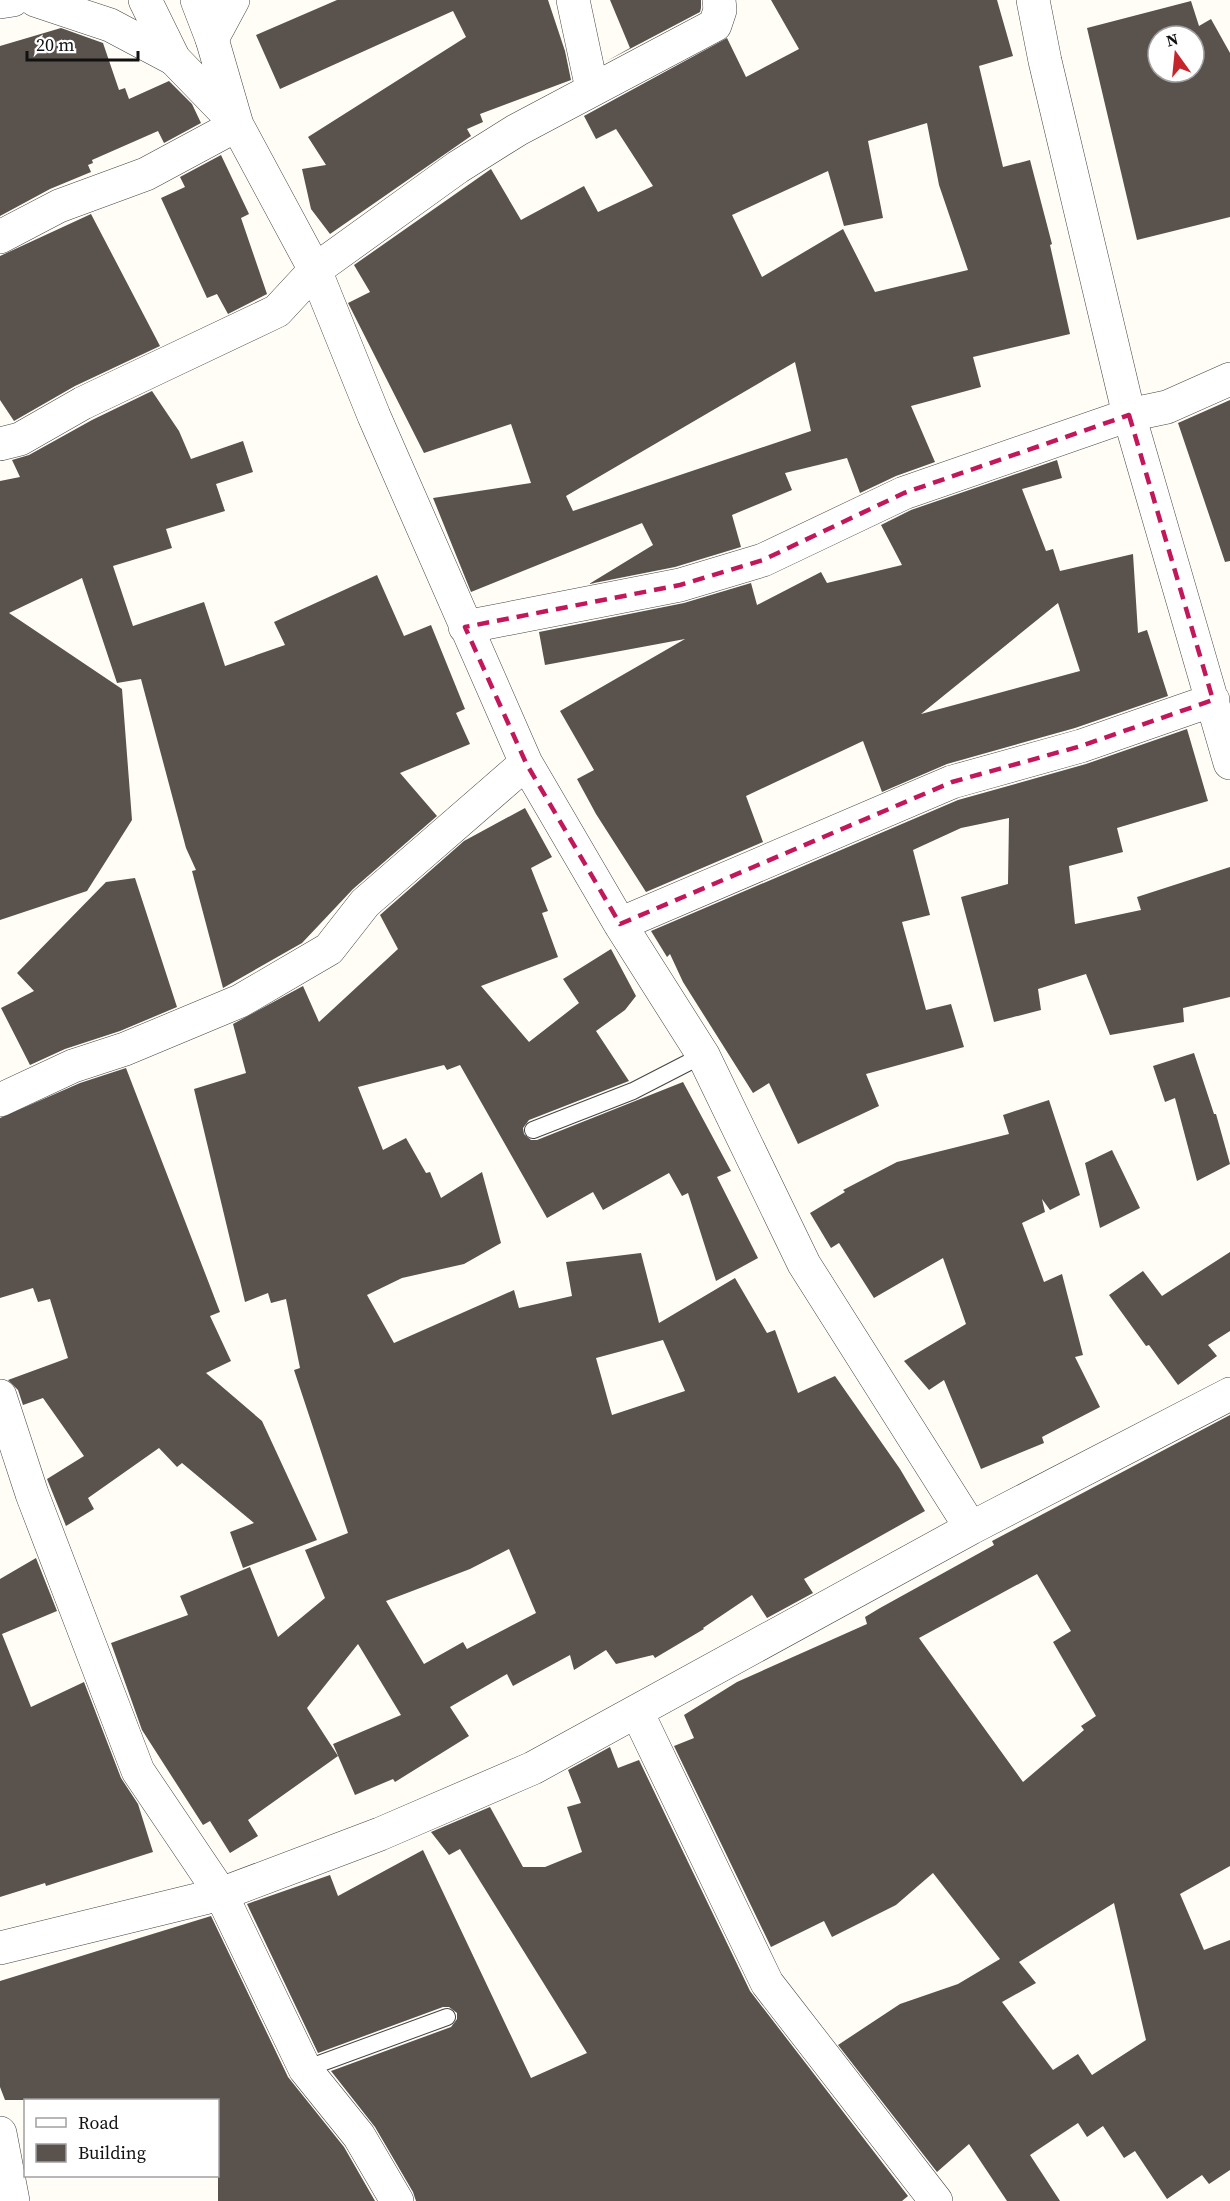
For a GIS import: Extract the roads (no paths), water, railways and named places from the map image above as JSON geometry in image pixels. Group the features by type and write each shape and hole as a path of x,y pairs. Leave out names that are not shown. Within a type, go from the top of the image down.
{"street":[{"path":"0,2 13,0"},
{"path":"35,0 110,25 174,59"},
{"path":"145,0 174,59 237,125"},
{"path":"197,0 212,39 237,125 315,270 374,416 526,763 620,924 703,1055 804,1264 971,1528"},
{"path":"212,39 233,0"},
{"path":"573,0 592,89"},
{"path":"0,444 20,439 83,404 277,310 315,270 458,167 517,130 715,25 720,10 719,0"},
{"path":"1033,0 1045,61 1129,415 1230,763"},
{"path":"0,237 59,206 146,174 237,125"},
{"path":"465,627 680,585 763,560 904,493 1129,415 1167,407 1230,379"},
{"path":"620,924 952,782 1081,746 1213,700"},
{"path":"0,1100 73,1066 125,1049 240,1001 329,949 365,903 526,763"},
{"path":"0,1948 221,1894 380,1834 533,1768 971,1528 1230,1394"},
{"path":"0,1396 32,1494 138,1771 221,1894 305,2069 359,2136 397,2201"},
{"path":"637,1712 767,1983 936,2201"},
{"path":"0,2133 14,2201"}],"lane":[{"path":"533,1130 633,1091 703,1055"},
{"path":"305,2069 447,2017"}]}
